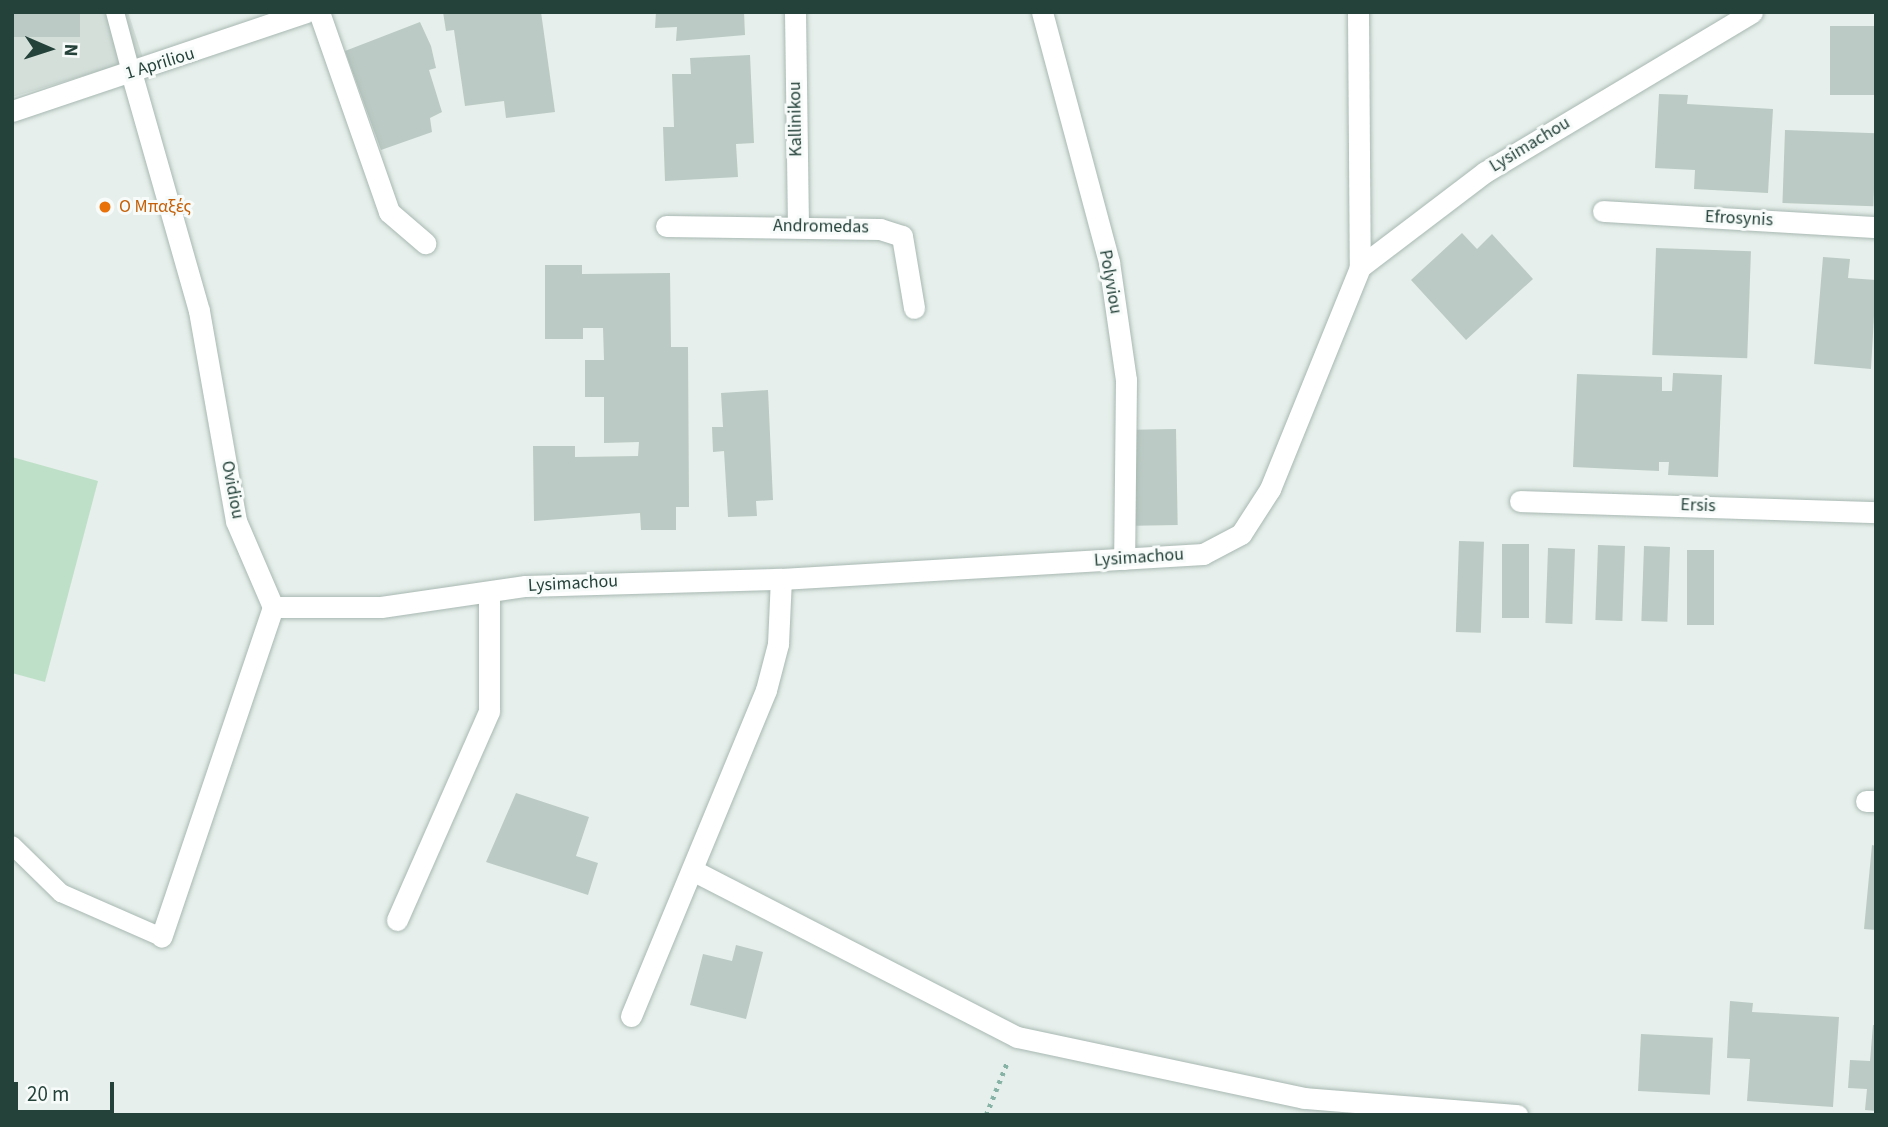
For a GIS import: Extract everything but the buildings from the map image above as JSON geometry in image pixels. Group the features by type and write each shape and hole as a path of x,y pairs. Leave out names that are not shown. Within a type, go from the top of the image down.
{"street":[{"name":"1 Apriliou","path":"12,111 306,12"},
{"path":"319,12 389,212 425,243"},
{"name":"Kallinikou","path":"795,12 798,226"},
{"name":"Polyviou","path":"1042,12 1109,262 1126,380 1124,559"},
{"path":"1358,12 1360,267"},
{"name":"Lysimachou","path":"273,607 381,607 489,595 525,586 781,579 1203,554 1241,534 1270,489 1360,267 1485,172 1752,12"},
{"name":"Ovidiou","path":"131,72 199,311 236,521 273,607"},
{"name":"Efrosynis","path":"1602,211 1876,227"},
{"name":"Andromedas","path":"666,226 880,229 902,236 914,308"},
{"name":"Ersis","path":"1520,501 1876,512"},
{"path":"631,1016 694,871 766,690 778,644 781,579"},
{"path":"397,920 489,710 489,595"},
{"path":"161,937 273,607"},
{"path":"694,871 1017,1037 1304,1098 1517,1115"}],"lane":[{"path":"115,12 131,72"},
{"path":"12,845 61,892 161,937"}],"path":[{"path":"986,1115 1017,1037"}],"shaded area":[{"path":"12,12 128,12 143,58 12,97"}],"green space":[{"path":"12,457 98,481 45,682 12,673"}],"place":[{"name":"Ο Μπαξές","path":"105,207"}]}
